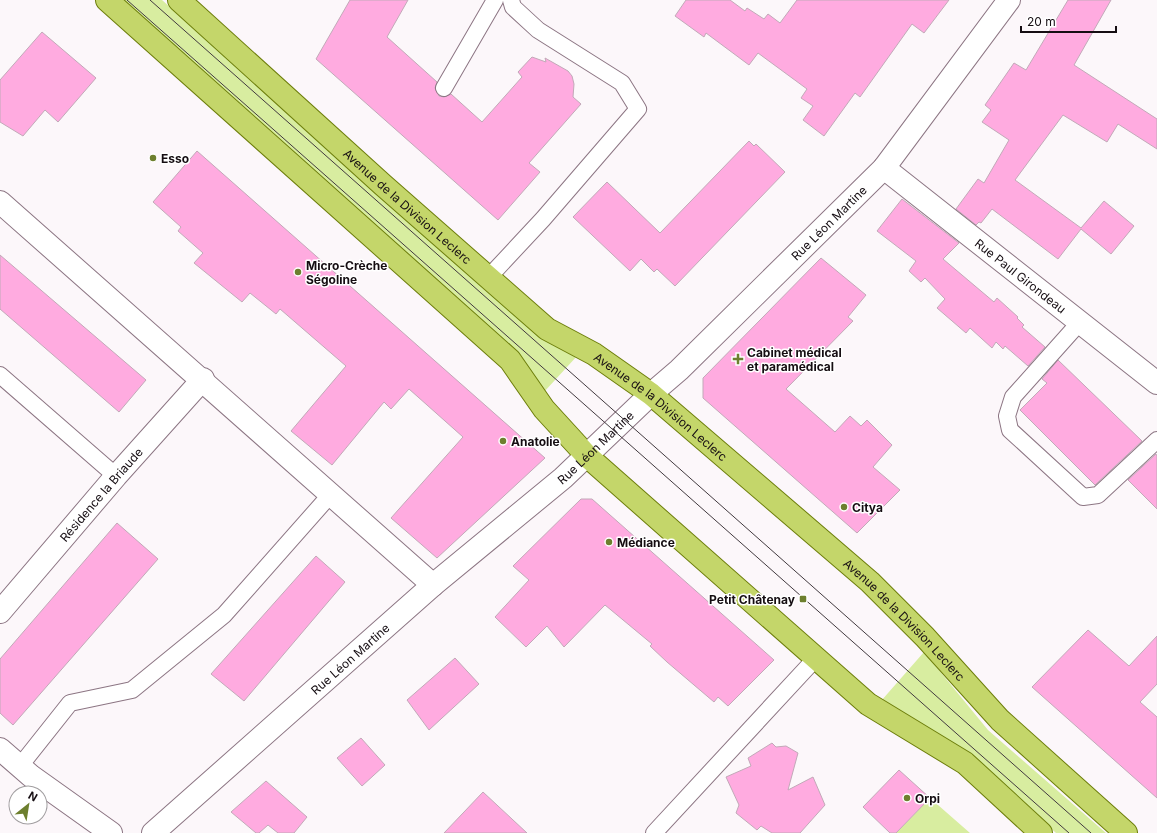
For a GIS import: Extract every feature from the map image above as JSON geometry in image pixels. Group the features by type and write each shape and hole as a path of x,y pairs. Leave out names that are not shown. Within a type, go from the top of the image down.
{"main road":[{"path":"107,0 510,360 544,409 587,456 868,704 964,763 1036,831"},
{"name":"Avenue de la Division Leclerc","path":"179,0 488,278 547,329 594,354 651,394 870,582 925,637 1000,720 1126,833"}],"street":[{"name":"Rue Léon Martine","path":"153,833 433,585 564,478 651,394 679,370 884,168 1009,0"},
{"name":"Rue Paul Girondeau","path":"884,168 1157,383"},
{"path":"0,202 433,585"},
{"name":"Résidence la Briaude","path":"0,612 116,476 203,380"},
{"path":"0,749 20,766 111,833"}],"lane":[{"path":"444,88 495,0"},
{"path":"488,278 543,219 638,109 622,82 538,30 513,6 511,0"},
{"path":"1080,322 1013,397 1007,416 1010,430 1083,497 1098,495 1157,440"},
{"path":"0,375 116,476"},
{"path":"20,766 70,703 132,690 224,616 331,494"},
{"path":"654,833 816,658"}],"green space":[{"path":"114,0 162,0 533,329 578,355 544,392"},
{"path":"924,652 988,730 1106,833 1056,833 968,754 881,701"},
{"path":"930,798 970,833 896,833"}],"building":[{"path":"350,0 408,0 387,37 437,82 435,88 439,96 444,97 451,94 482,122 522,77 518,72 532,57 546,62 545,58 568,71 572,76 574,84 573,97 581,104 529,163 540,172 498,220 316,59"},
{"path":"686,0 730,0 745,11 747,8 764,19 768,14 780,23 797,0 949,0 924,33 912,24 860,97 855,93 824,136 803,120 813,106 801,98 807,89 758,53 749,65 706,33 704,37 675,16"},
{"path":"1068,0 1111,0 1074,65 1157,119 1157,149 1118,124 1107,142 1063,115 1015,180 1081,228 1104,201 1134,226 1111,254 1081,229 1058,259 992,209 981,223 979,222 976,225 956,209 978,179 984,183 1009,140 982,122 991,110 985,105 1014,63 1026,70"},
{"path":"42,32 96,78 58,122 45,110 23,136 0,122 0,80"},
{"path":"749,141 754,146 756,144 785,172 675,286 657,269 654,272 641,259 630,271 573,217 607,182 660,233"},
{"path":"197,151 545,458 437,558 391,518 463,437 409,389 391,409 384,402 332,465 291,431 346,366 280,309 276,314 250,293 242,302 194,263 203,253 178,231 181,227 153,202"},
{"path":"902,199 959,243 943,259 994,302 997,298 1018,317 1017,318 1024,325 1022,327 1045,347 1028,366 1005,346 1003,349 996,342 992,348 970,328 966,333 937,308 945,299 925,278 921,282 909,271 916,261 877,231"},
{"path":"0,255 146,380 119,412 0,309"},
{"path":"821,258 866,295 848,317 853,321 786,389 835,432 850,416 861,426 867,420 892,445 873,467 900,490 857,533 703,398 703,378"},
{"path":"1058,360 1142,441 1095,485 1020,410 1047,383 1042,379"},
{"path":"1156,454 1157,456 1157,509 1128,480"},
{"path":"581,499 592,499 774,660 728,706 718,697 714,702 667,662 650,646 652,644 605,605 564,647 547,626 526,647 495,617 529,580 513,566"},
{"path":"117,523 158,559 13,725 0,713 0,659"},
{"path":"316,556 345,582 244,701 211,674"},
{"path":"1088,630 1129,666 1157,636 1157,684 1140,702 1157,717 1157,798 1032,687"},
{"path":"455,658 479,684 429,730 407,700"},
{"path":"361,738 385,765 362,786 337,758"},
{"path":"772,743 776,747 786,746 798,753 788,790 813,777 825,805 800,833 772,833 761,826 757,830 736,813 739,805 726,777 751,766 748,758"},
{"path":"899,770 930,798 896,833 890,833 863,807"},
{"path":"266,781 307,817 294,833 278,833 268,825 259,833 256,833 231,812"},
{"path":"483,792 527,833 444,833"}],"tram line":[{"path":"127,0 1069,833"},
{"path":"150,0 1091,833"}],"place":[{"name":"Esso","path":"153,158"},
{"name":"Micro-Crèche Ségoline","path":"298,272"},
{"name":"Cabinet médical et paramédical","path":"738,359"},
{"name":"Anatolie","path":"503,441"},
{"name":"Citya","path":"844,507"},
{"name":"Médiance","path":"609,542"},
{"name":"Petit Châtenay","path":"803,599"},
{"name":"Orpi","path":"907,798"}]}
